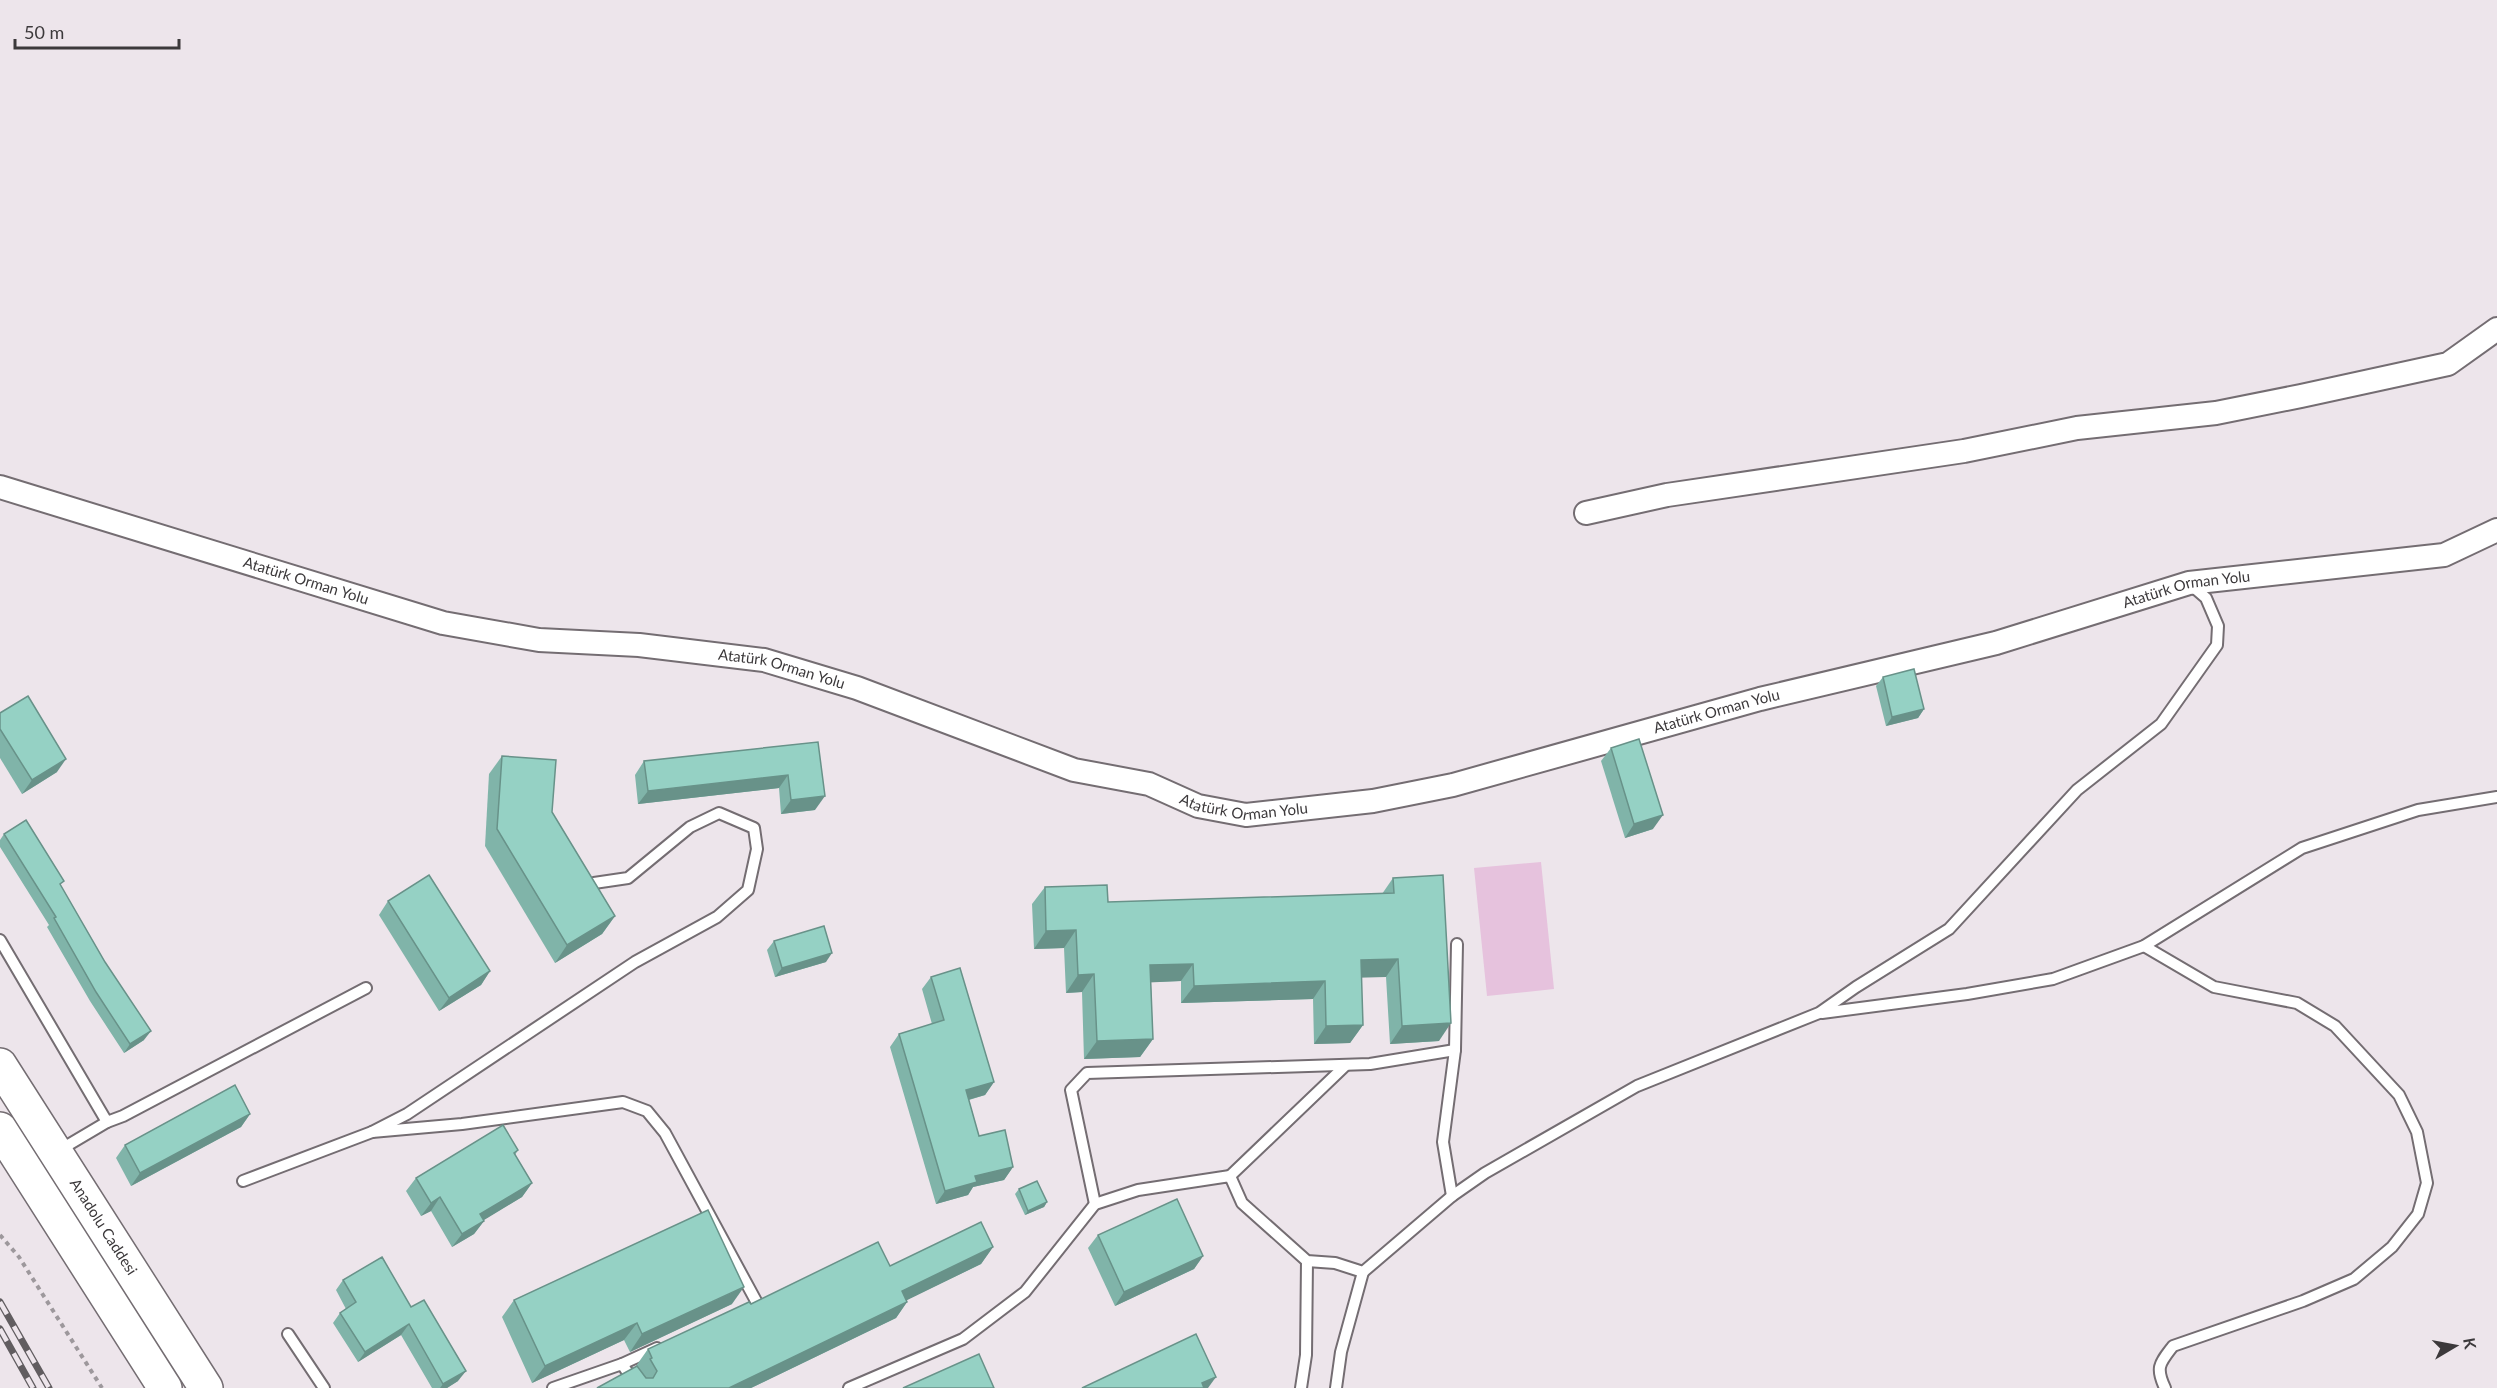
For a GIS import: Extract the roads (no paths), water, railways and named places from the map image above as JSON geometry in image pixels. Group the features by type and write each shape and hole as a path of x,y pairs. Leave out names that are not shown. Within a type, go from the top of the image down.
{"highway":[{"name":"Anadolu Caddesi","path":"0,1065 206,1388"},
{"path":"0,1129 165,1388"}],"street":[{"path":"1586,513 1667,495 1964,451 2076,428 2216,413 2448,364 2497,328"},
{"name":"Atatürk Orman Yolu","path":"0,487 443,623 539,639 639,645 764,660 857,688 1074,770 1149,784 1198,806 1246,815 1373,801 1453,785 1760,699 1996,644 2189,583 2444,555 2494,534"}],"lane":[{"path":"1336,1388 1341,1352 1363,1272 1452,1196 1485,1173 1637,1086 1819,1013 1949,929 2077,790 2161,724 2217,645 2218,626 2206,598 2189,583"},
{"path":"1819,1013 1967,994 2053,979 2144,946 2302,848 2418,810 2497,797"},
{"path":"243,1181 372,1132 407,1114 635,962 717,917 748,890 758,849 754,828 719,813 690,827 628,878 594,883"},
{"path":"0,940 107,1122"},
{"path":"1452,1196 1443,1142 1455,1050 1457,944"},
{"path":"2144,946 2214,987 2297,1003 2335,1026 2399,1095 2417,1132 2427,1182 2418,1214 2392,1247 2354,1279 2303,1301 2173,1346 2160,1364 2160,1377 2165,1388"},
{"path":"56,1152 107,1122 123,1116 366,988"},
{"path":"1095,1204 1071,1090 1087,1073 1370,1064 1455,1050"},
{"path":"849,1388 963,1339 1025,1292 1095,1204 1138,1190 1230,1176 1346,1065"},
{"path":"372,1132 462,1124 624,1102 647,1111 665,1133 756,1302"},
{"path":"1230,1176 1242,1203 1307,1261 1335,1263 1363,1272"},
{"path":"1301,1388 1306,1355 1307,1261"},
{"path":"288,1334 324,1388"},
{"path":"553,1388 622,1364 663,1345"},
{"path":"622,1364 638,1388"}],"railway":[{"path":"0,1302 49,1388"},
{"path":"0,1329 33,1388"}]}
